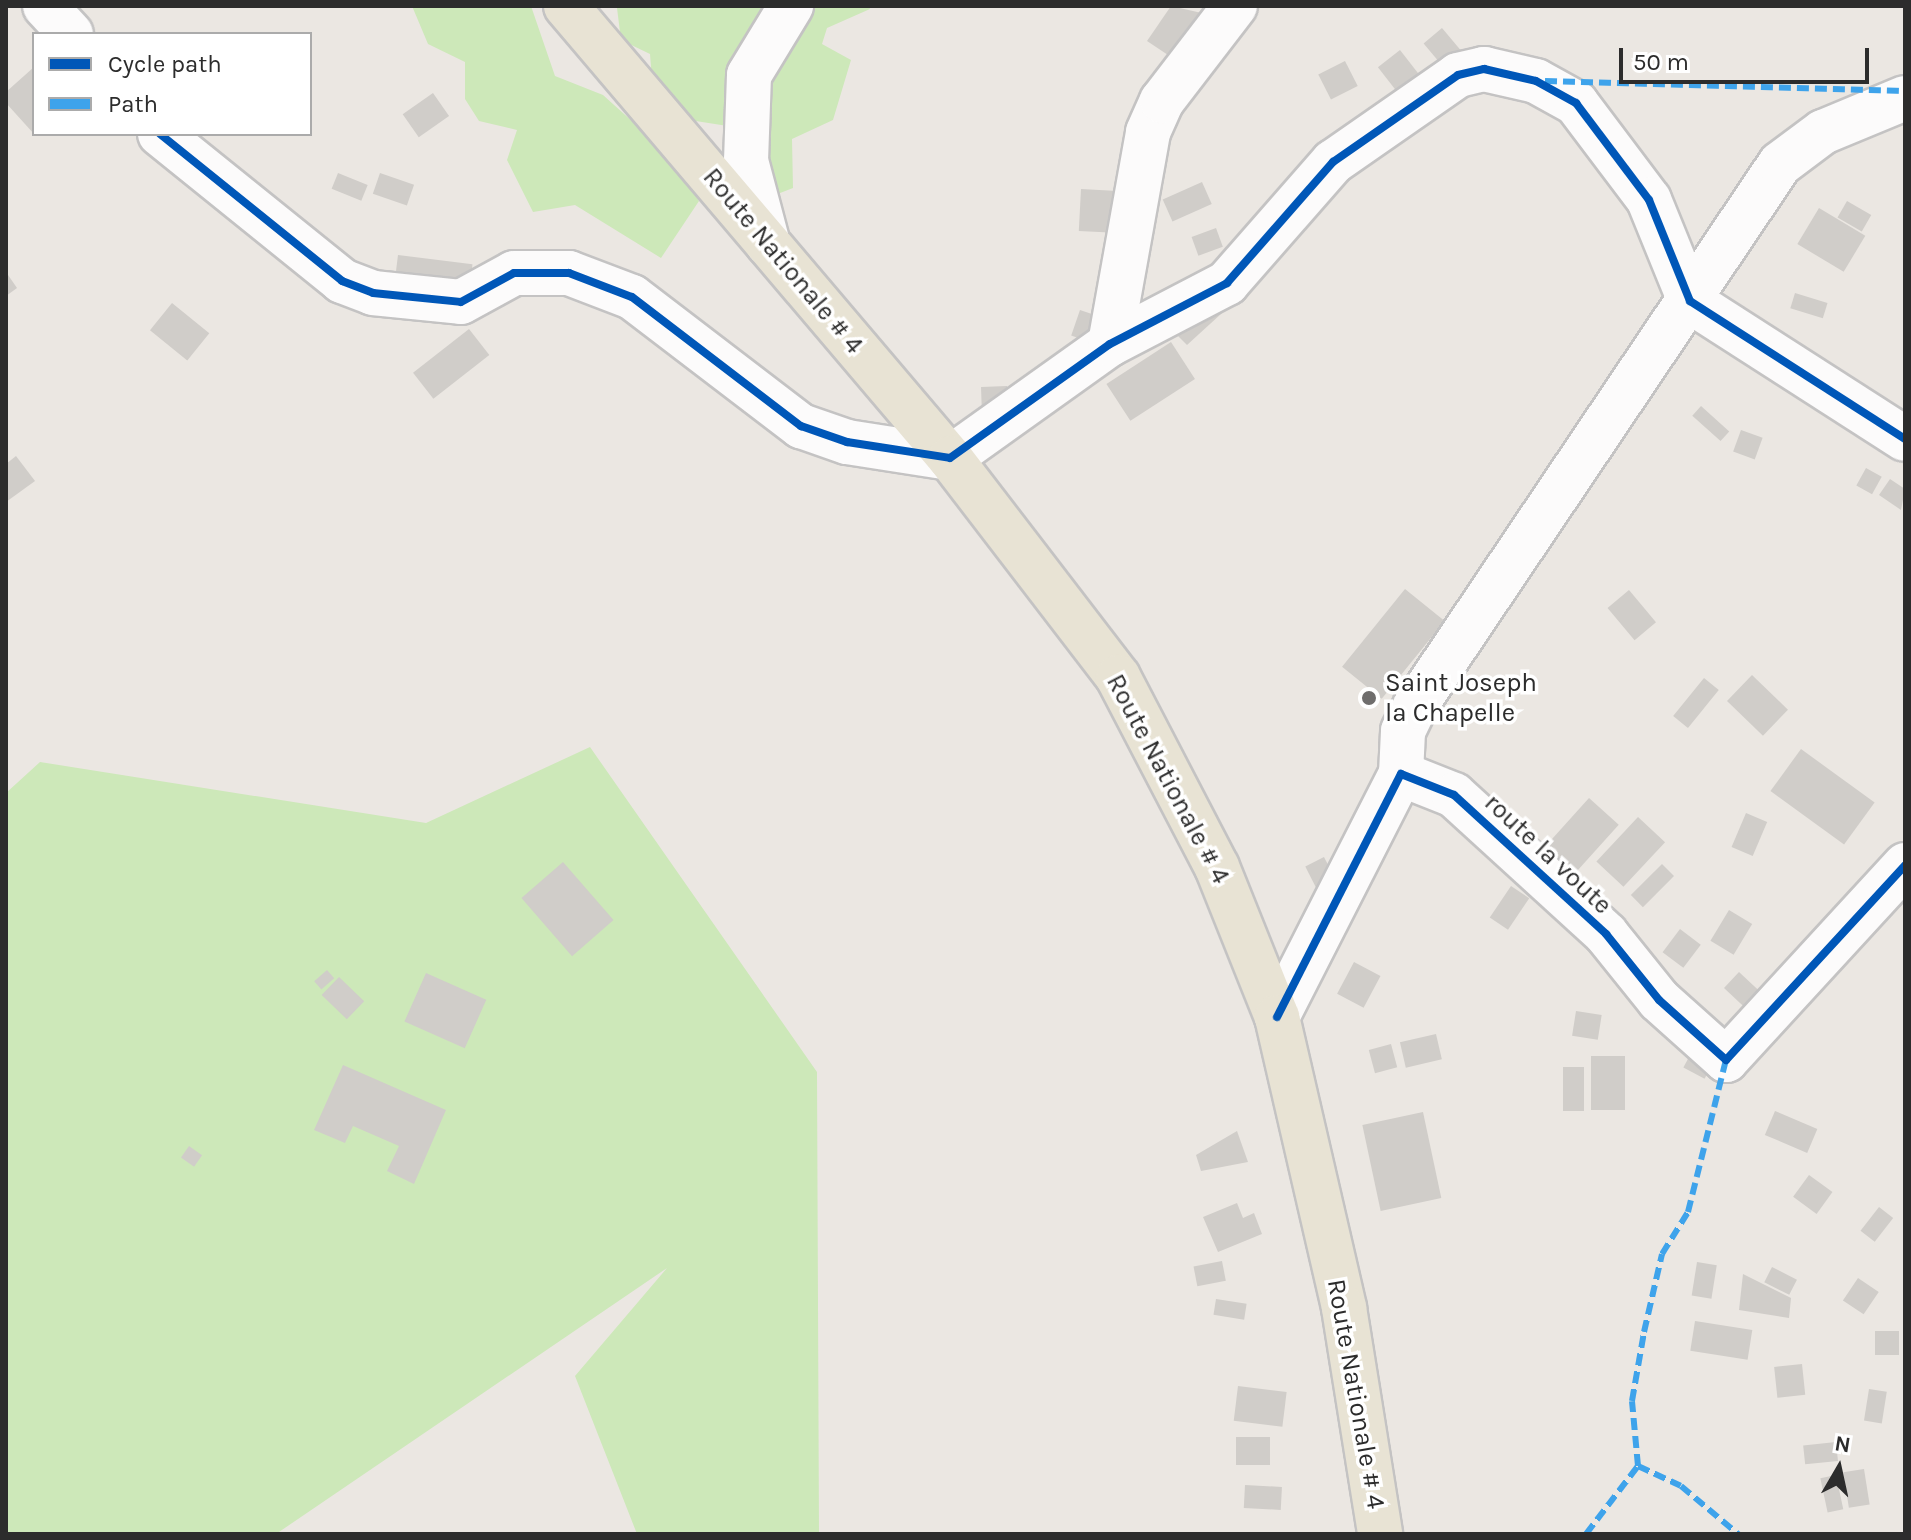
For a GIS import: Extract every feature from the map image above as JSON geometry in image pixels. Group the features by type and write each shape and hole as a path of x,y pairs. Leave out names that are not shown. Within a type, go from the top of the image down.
{"main road":[{"name":"Route Nationale # 4","path":"566,6 950,458 1118,677 1217,867 1277,1017 1344,1308 1380,1534"}],"street":[{"path":"45,6 69,32"},
{"path":"768,244 746,161 749,75 791,6"},
{"path":"1110,344 1148,132 1162,101 1235,6"},
{"path":"162,136 342,281 373,293 461,302 514,273 569,273 632,297 801,426 847,442 950,458 1110,344 1227,283 1333,162 1458,75 1484,69 1536,81 1576,103 1649,200 1690,301 1905,439"},
{"path":"1277,1017 1401,774 1403,731 1415,706 1780,164 1823,132 1893,111"},
{"name":"route la voute","path":"1401,774 1454,795 1606,934 1659,1000 1726,1060 1905,865"}],"green space":[{"path":"412,6 531,6 555,76 603,95 664,150 699,201 661,258 575,205 533,212 507,160 517,130 479,121 465,99 465,62 428,44"},
{"path":"869,6 870,9 827,28 822,44 851,60 833,120 792,139 793,188 762,200 734,127 683,119 652,79 650,54 621,40 617,8"},
{"path":"590,747 817,1072 819,1534 637,1534 575,1376 667,1268 276,1534 6,1534 6,793 40,762 426,823"}],"building":[{"path":"1171,6 1206,14 1174,59 1147,41"},
{"path":"1442,28 1463,53 1445,69 1424,43"},
{"path":"1400,50 1419,74 1397,92 1378,67"},
{"path":"1345,61 1358,86 1331,100 1318,75"},
{"path":"32,69 32,132 6,103 6,92"},
{"path":"433,93 449,116 419,137 403,114"},
{"path":"338,173 368,185 361,201 332,189"},
{"path":"380,173 414,185 407,206 373,194"},
{"path":"1202,182 1212,204 1172,221 1163,199"},
{"path":"1081,189 1122,191 1120,233 1079,231"},
{"path":"1847,201 1871,215 1862,231 1838,217"},
{"path":"1819,208 1865,236 1844,272 1797,244"},
{"path":"1216,228 1223,247 1198,256 1192,237"},
{"path":"398,255 472,264 469,294 394,285"},
{"path":"6,272 17,288 6,296"},
{"path":"1795,293 1828,303 1823,318 1790,308"},
{"path":"172,303 209,333 187,360 150,330"},
{"path":"1233,303 1187,345 1176,334"},
{"path":"1080,310 1097,316 1088,341 1071,336"},
{"path":"469,329 489,355 433,399 413,373"},
{"path":"1171,342 1195,379 1130,421 1106,384"},
{"path":"1007,386 1008,409 982,410 981,387"},
{"path":"1701,406 1729,431 1721,441 1692,416"},
{"path":"1741,430 1763,438 1755,459 1733,452"},
{"path":"16,456 35,481 6,502 6,464"},
{"path":"1866,468 1882,477 1872,494 1856,485"},
{"path":"1890,479 1905,489 1901,510 1879,495"},
{"path":"1405,589 1445,621 1382,699 1342,667"},
{"path":"1629,590 1656,622 1635,640 1608,608"},
{"path":"1752,675 1788,710 1763,736 1727,701"},
{"path":"1704,678 1719,690 1688,728 1673,716"},
{"path":"1801,749 1875,802 1844,845 1770,791"},
{"path":"1589,798 1619,825 1575,873 1546,846"},
{"path":"1746,813 1767,822 1753,856 1732,847"},
{"path":"1638,817 1665,842 1623,887 1596,862"},
{"path":"1324,857 1340,888 1321,898 1305,867"},
{"path":"563,862 614,920 572,956 521,898"},
{"path":"1662,864 1674,876 1643,907 1631,895"},
{"path":"1511,886 1529,898 1508,930 1490,918"},
{"path":"1729,910 1752,924 1734,955 1710,941"},
{"path":"1680,929 1701,945 1683,968 1663,952"},
{"path":"1354,962 1380,976 1364,1008 1337,994"},
{"path":"327,970 334,978 321,989 314,981"},
{"path":"1739,972 1764,995 1749,1011 1724,988"},
{"path":"426,973 486,1000 465,1048 404,1021"},
{"path":"339,977 364,1001 347,1019 322,995"},
{"path":"1576,1011 1602,1015 1598,1040 1572,1036"},
{"path":"1436,1034 1442,1059 1406,1068 1400,1042"},
{"path":"1391,1044 1397,1067 1375,1073 1369,1050"},
{"path":"1591,1056 1625,1056 1625,1110 1591,1110"},
{"path":"1689,1057 1710,1068 1705,1079 1683,1068"},
{"path":"343,1065 446,1110 414,1184 387,1171 399,1146 353,1126 345,1143 314,1130"},
{"path":"1563,1067 1584,1067 1584,1111 1563,1111"},
{"path":"1775,1111 1817,1129 1807,1153 1765,1135"},
{"path":"1423,1112 1441,1198 1381,1211 1362,1125"},
{"path":"1237,1131 1248,1162 1201,1171 1196,1155"},
{"path":"189,1146 202,1155 194,1167 181,1157"},
{"path":"1809,1175 1832,1192 1817,1214 1793,1197"},
{"path":"1237,1203 1243,1218 1254,1213 1262,1234 1218,1252 1203,1217"},
{"path":"1879,1207 1893,1218 1875,1242 1861,1231"},
{"path":"1222,1261 1226,1281 1197,1286 1194,1267"},
{"path":"1697,1262 1717,1265 1711,1299 1692,1296"},
{"path":"1772,1267 1797,1280 1789,1295 1764,1282"},
{"path":"1743,1274 1791,1298 1789,1318 1739,1310"},
{"path":"1858,1278 1879,1292 1864,1314 1843,1300"},
{"path":"1216,1299 1247,1304 1244,1320 1213,1315"},
{"path":"1695,1321 1752,1330 1748,1360 1690,1351"},
{"path":"1875,1331 1899,1331 1899,1355 1875,1355"},
{"path":"1802,1364 1805,1395 1777,1398 1774,1367"},
{"path":"1238,1386 1287,1392 1282,1427 1234,1421"},
{"path":"1869,1389 1887,1392 1882,1423 1864,1421"},
{"path":"1236,1437 1270,1437 1270,1465 1236,1465"},
{"path":"1836,1442 1838,1461 1805,1464 1803,1445"},
{"path":"1864,1469 1870,1505 1849,1508 1843,1472"},
{"path":"1836,1475 1843,1509 1828,1513 1820,1478"},
{"path":"1245,1485 1282,1487 1281,1510 1244,1508"}],"marked path":[{"path":"1545,81 1905,91"},
{"path":"1586,1534 1638,1466 1632,1401 1644,1332 1662,1254 1688,1212 1726,1060"},
{"path":"1638,1466 1681,1486 1738,1534"}],"cycle path":[{"path":"162,136 342,281 373,293 461,302 514,273 569,273 632,297 801,426 847,442 950,458 1110,344 1227,283 1333,162 1458,75 1484,69 1536,81 1576,103 1649,200 1690,301 1905,439"},
{"path":"1277,1017 1401,774 1454,795 1606,934 1659,1000 1726,1060 1905,865"}],"place":[{"name":"Saint Joseph la Chapelle","path":"1369,698"}]}
